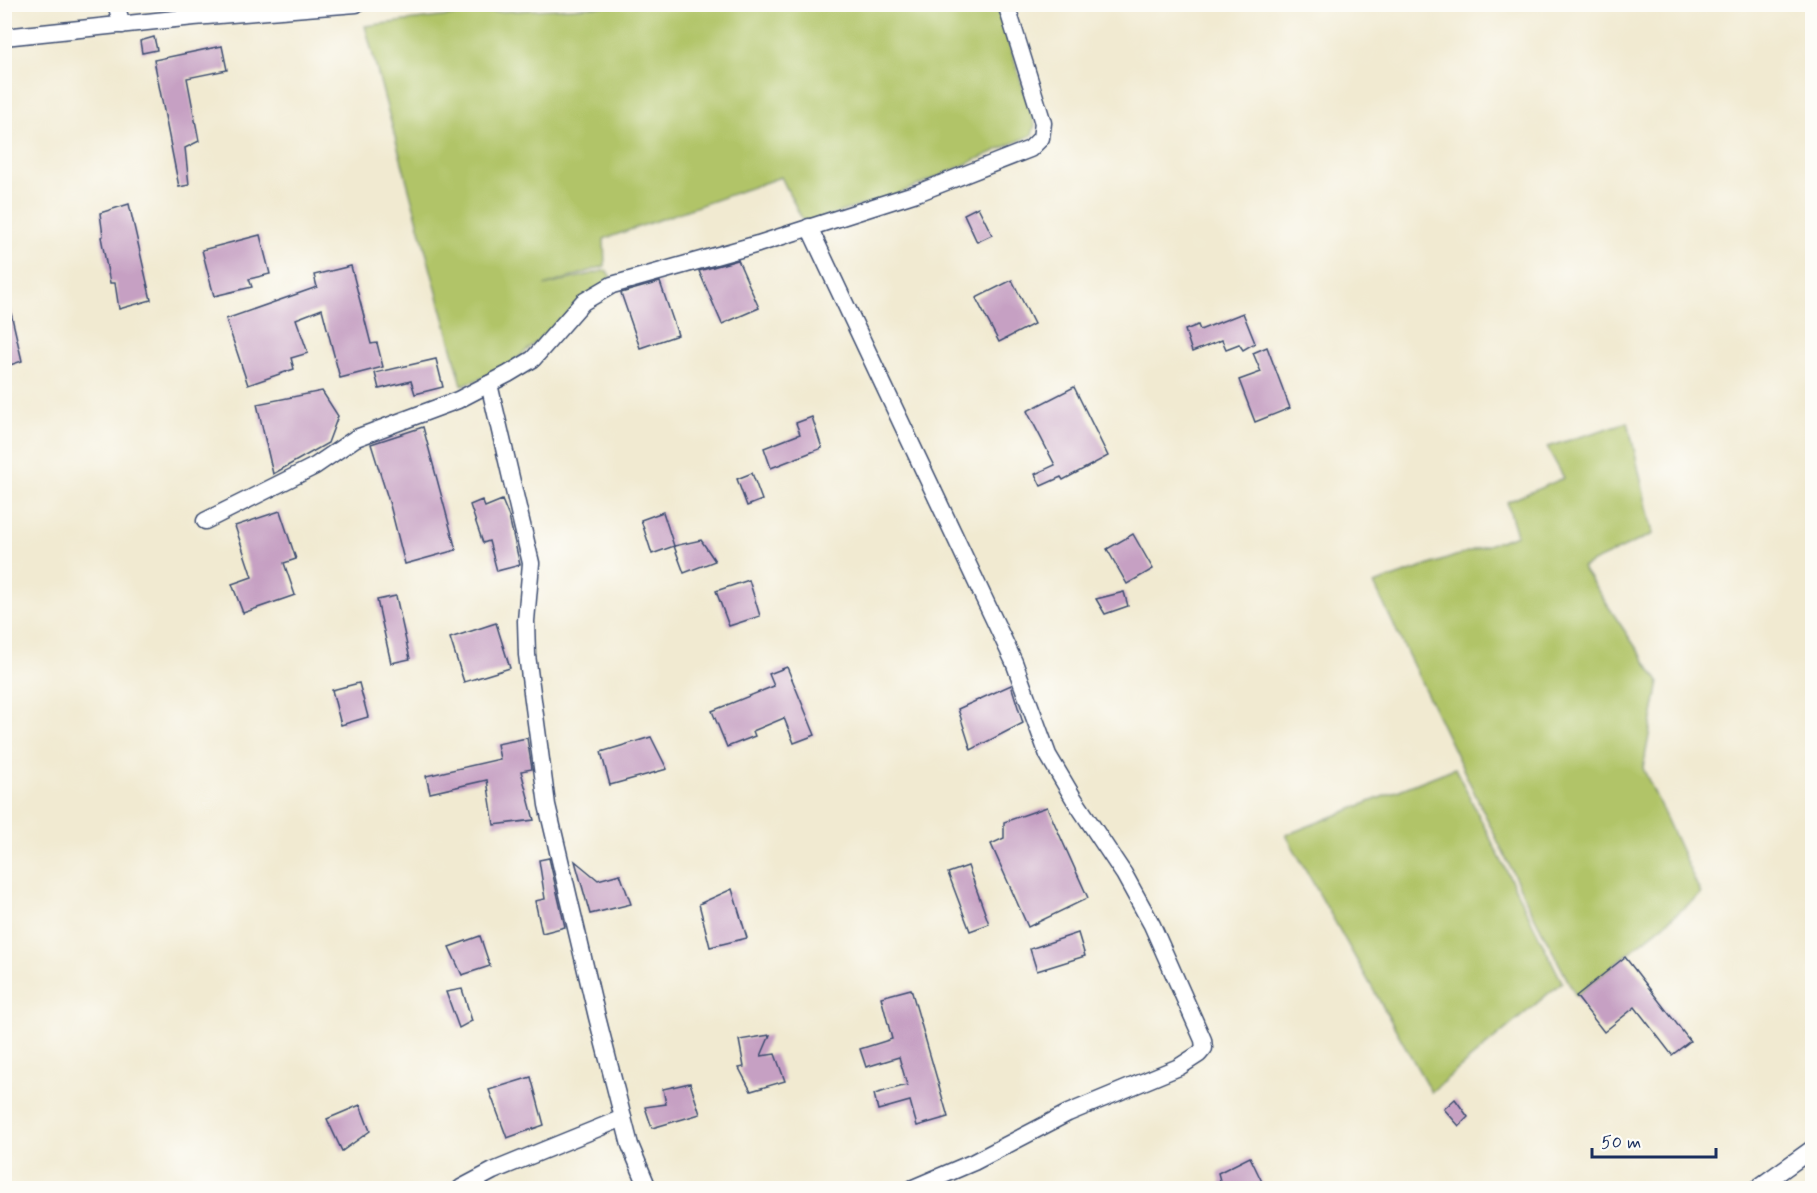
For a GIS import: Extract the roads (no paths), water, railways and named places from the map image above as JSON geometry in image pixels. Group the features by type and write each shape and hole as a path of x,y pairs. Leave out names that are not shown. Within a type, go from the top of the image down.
{"street":[{"path":"116,4 122,25"},
{"path":"4,38 122,25 224,10 356,4"},
{"path":"205,521 315,466 356,438 458,400 533,359 583,302 612,285 809,228 920,192 1030,148 1041,138 1043,123 1006,4"},
{"path":"809,228 1014,662 1048,755 1124,874 1152,925 1203,1040 1204,1048 1179,1067 1068,1113 974,1162 913,1188"},
{"path":"489,384 531,563 526,621 527,655 548,805 597,1017 630,1145 648,1188"},
{"path":"461,1188 493,1171 623,1118"},
{"path":"1759,1187 1812,1149"}]}
